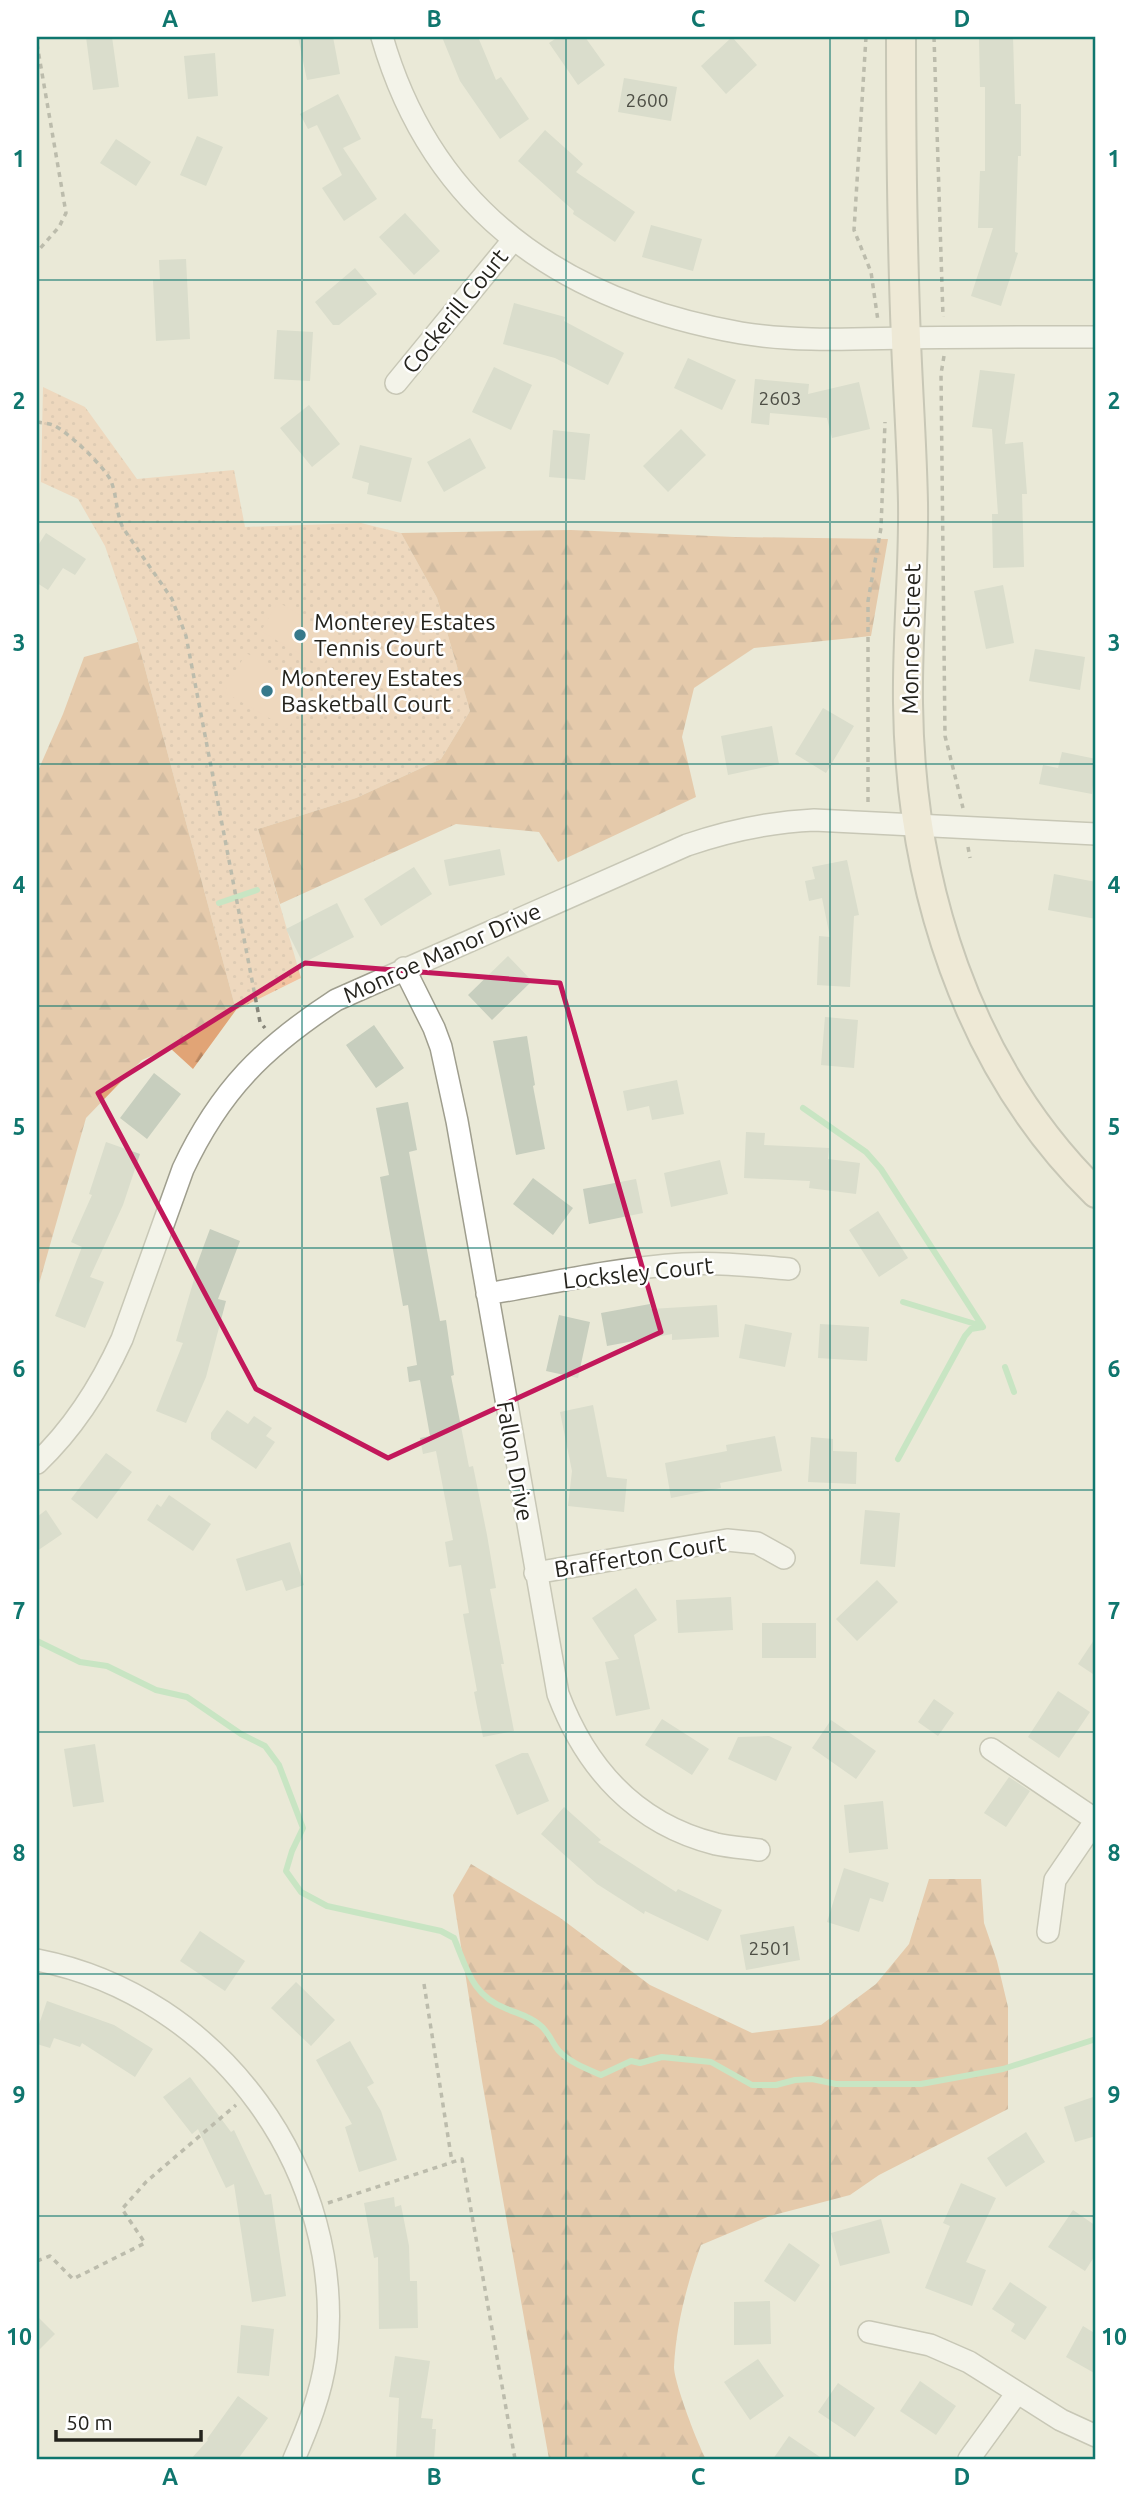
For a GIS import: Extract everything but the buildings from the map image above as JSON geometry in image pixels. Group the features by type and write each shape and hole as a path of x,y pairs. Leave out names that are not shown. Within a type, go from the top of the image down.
{"main road":[{"name":"Monroe Street","path":"901,37 893,339 914,555 908,704 918,824 942,931 958,981 982,1036 1021,1105 1048,1141 1096,1193"}],"street":[{"path":"382,37 400,87 432,150 466,193 514,239 579,282 619,300 660,315 743,333 817,340 1096,337"},
{"name":"Cockerill Court","path":"396,383 514,239"},
{"name":"Monroe Manor Drive","path":"37,1463 68,1431 112,1361 183,1170 194,1145 222,1101 255,1061 294,1027 336,1000 687,845 723,832 790,821 918,824 1096,834"},
{"name":"Fallon Drive","path":"404,968 441,1047 457,1121 535,1573 558,1694 568,1720 595,1766 632,1803 675,1830 716,1844 759,1850"},
{"name":"Locksley Court","path":"487,1294 628,1269 682,1264 718,1263 789,1269"},
{"name":"Brafferton Court","path":"535,1573 727,1540 757,1544 784,1558"},
{"path":"991,1749 1096,1820 1055,1880 1048,1932"},
{"path":"37,1960 77,1970 125,1989 170,2016 211,2049 251,2092 287,2148 312,2209 324,2262 328,2323 325,2361 313,2415 294,2459"},
{"path":"869,2332 930,2345 969,2362 1061,2420 1096,2436"},
{"path":"969,2459 1017,2393"}],"path":[{"path":"866,37 854,230 893,339"},
{"path":"934,37 944,363 941,373 946,736 962,798 970,859"},
{"path":"37,44 66,213 59,227 37,252"},
{"path":"867,822 868,601 881,528 886,410"},
{"path":"37,422 51,424 62,430 107,473 123,528 172,599 186,636 260,1022 276,1043"},
{"path":"424,1984 452,2162"},
{"path":"37,2261 50,2256 73,2279 145,2243 122,2209 146,2182 251,2092"},
{"path":"312,2209 462,2159 515,2459"}],"highlighted area":[{"path":"305,963 560,983 661,1332 388,1458 256,1389 98,1093"}],"shaded area":[{"path":"43,387 85,407 137,479 234,470 245,527 361,523 401,533 437,598 470,711 441,759 356,798 258,829 301,978 236,1010 138,642 105,546 78,499 41,482"},
{"name":"Monterey Estates Tennis Court","path":"278,602 339,638 322,667 261,631"},
{"name":"Monterey Estates Basketball Court","path":"246,653 310,690 288,729 224,692"}],"green space":[{"path":"571,530 735,537 888,539 871,636 754,648 694,688 682,737 696,797 558,862 539,832 456,824 280,904 258,829 356,798 441,759 470,711 437,598 401,533"},
{"path":"138,642 236,1010 193,1069 170,1048 142,1060 86,1118 37,1291 37,773 84,657"},
{"path":"471,1864 559,1917 650,1985 752,2033 821,2025 876,1984 909,1944 929,1879 981,1879 984,1923 1008,2007 1008,2109 879,2175 850,2195 770,2216 701,2245 683,2305 674,2367 687,2413 706,2459 549,2459 482,2081 453,1895"}],"waterway":[{"path":"219,903 257,890"},
{"path":"803,1108 866,1152 881,1169 983,1327"},
{"path":"903,1302 982,1326"},
{"path":"898,1459 965,1336 971,1329 983,1327"},
{"path":"1005,1367 1014,1392"},
{"path":"37,1641 80,1662 107,1666 156,1690 187,1697 241,1734 265,1746 279,1765 303,1828 286,1871 301,1892 327,1906 441,1931 454,1938 467,1971 486,1997 536,2022 563,2055 601,2075 631,2061 640,2063 662,2057 711,2062 752,2085 776,2085 812,2079 836,2084 921,2084 1003,2069 1096,2039"}],"place":[{"name":"Monterey Estates Tennis Court","path":"300,635"},
{"name":"Monterey Estates Basketball Court","path":"267,691"}]}
